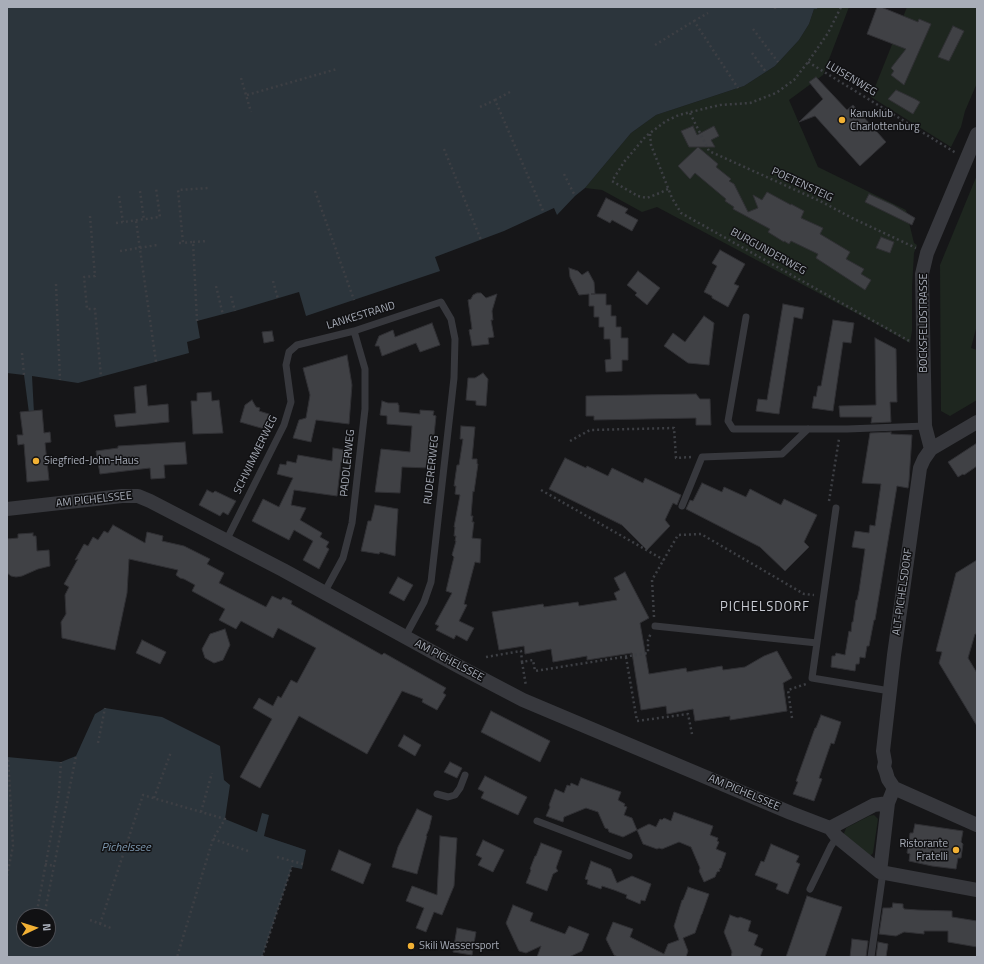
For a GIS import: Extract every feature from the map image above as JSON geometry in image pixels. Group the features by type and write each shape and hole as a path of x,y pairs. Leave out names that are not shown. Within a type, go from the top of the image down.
{"street":[{"name":"BOCKSFELDSTRASSE","path":"931,449 925,426 922,274 927,253 977,134"},
{"name":"ALT-PICHELSDORF","path":"894,788 888,779 884,767 885,762 883,751 894,655 920,468 931,449 977,422"},
{"name":"AM PICHELSSEE","path":"7,507 122,496 138,496 150,501 324,593 460,668 523,700 752,796 834,833 880,872"},
{"path":"977,825 894,788 888,803 880,872 977,890"},
{"path":"834,833 874,805 888,803"}],"lane":[{"name":"LANKESTRAND","path":"289,352 297,345 354,331 441,302"},
{"name":"RUDERERWEG","path":"405,637 424,602 431,582 454,378 455,339 451,319 441,302"},
{"path":"746,317 728,421 733,429 847,429 925,426"},
{"name":"PADDLERWEG","path":"324,593 343,558 352,523 365,409 365,369 354,331"},
{"name":"SCHWIMMERWEG","path":"226,541 284,425 291,402 286,365 289,352"},
{"path":"682,506 702,457 782,454 808,429"},
{"path":"836,508 812,678 890,691"},
{"path":"655,626 817,643"},
{"path":"437,794 448,797 455,795 460,788 465,775"},
{"path":"537,820 629,856"},
{"path":"810,889 831,846 834,833"},
{"path":"871,957 882,880 880,872"}],"path":[{"path":"668,188 647,198 638,196 612,181 624,162 650,134 666,120 690,112 720,105 750,104 776,93 794,80 828,33 842,7"},
{"path":"655,45 708,13"},
{"path":"694,21 738,88"},
{"path":"753,28 778,62"},
{"path":"752,53 766,72"},
{"name":"LUISENWEG","path":"808,62 967,159"},
{"path":"247,95 337,69"},
{"path":"241,78 251,112"},
{"path":"480,107 510,92"},
{"path":"496,100 544,213"},
{"name":"POETENSTEIG","path":"690,112 709,151 822,202 852,218 927,253"},
{"name":"BURGUNDERWEG","path":"650,134 650,144 672,198 681,213 912,342 924,342"},
{"path":"444,149 481,240"},
{"path":"564,174 575,196"},
{"path":"116,223 160,218 156,188"},
{"path":"183,243 178,190 209,188"},
{"path":"140,191 144,220"},
{"path":"315,191 354,300"},
{"path":"119,196 123,222"},
{"path":"90,216 95,276 84,277 87,309 95,309 100,377"},
{"path":"136,221 156,362"},
{"path":"179,243 208,241"},
{"path":"193,242 197,322"},
{"path":"120,251 157,245"},
{"path":"273,281 278,299"},
{"path":"56,284 60,380"},
{"path":"216,286 223,315"},
{"path":"231,296 235,311"},
{"path":"22,353 24,375"},
{"path":"570,441 590,430 674,428 676,458 702,457"},
{"path":"541,490 664,560"},
{"path":"522,662 533,660 535,671 648,653 648,640 655,626 652,580 678,535 701,534 804,594 820,596"},
{"path":"486,657 520,651 526,691 523,700"},
{"path":"626,657 637,721 688,714 692,734"},
{"path":"98,743 104,708"},
{"path":"154,798 171,752"},
{"path":"46,908 76,756"},
{"path":"7,876 13,846 8,757"},
{"path":"37,908 59,793 61,762"},
{"path":"201,812 212,773"},
{"path":"100,924 143,795 224,819 213,839 177,957"},
{"path":"213,839 251,852"},
{"path":"277,857 303,864"},
{"path":"45,864 54,866"},
{"path":"262,957 292,866"},
{"path":"90,920 111,928"}],"shaded area":[{"path":"818,7 849,7 823,75 789,100 818,167 906,210 914,243 917,245 914,253 912,331 910,343 657,207 642,212 602,190 585,188 631,133 656,115 744,86 775,66 799,40 809,24 814,9 817,9"},
{"path":"907,7 977,7 977,83 965,111 961,127 951,147 871,97"},
{"path":"977,175 977,325 971,348 977,350 977,400 950,416 941,411 940,265"},
{"path":"874,815 878,819 873,853 870,856 843,836 846,828"}],"water":[{"path":"7,7 818,7 817,9 814,9 809,24 799,40 775,66 744,86 656,115 631,133 585,188 557,215 554,208 504,231 435,257 440,271 306,316 299,292 197,321 200,338 187,342 189,353 78,383 32,376 34,413 29,413 24,375 7,373"},
{"name":"Pichelssee","path":"105,708 162,717 220,746 224,780 230,785 225,819 257,832 262,813 269,815 264,836 306,850 302,869 292,867 262,957 7,957 7,757 61,762 76,756 95,714"}],"building":[{"path":"877,7 881,7 918,22 919,19 931,24 904,85 891,75 894,71 891,68 906,49 867,34"},
{"path":"953,26 964,31 949,61 938,57"},
{"name":"Kanuklub Charlottenburg","path":"816,77 847,110 853,105 886,142 860,166 815,116 799,122 823,99 809,82"},
{"path":"896,90 920,102 913,114 888,99"},
{"path":"693,126 697,135 714,126 719,136 711,140 715,147 689,147 681,131"},
{"path":"698,147 718,164 716,167 731,179 729,181 734,184 748,212 758,208 753,195 762,200 767,192 804,211 801,218 823,228 820,234 850,252 846,259 864,269 861,274 871,280 865,290 816,258 818,254 791,241 789,244 784,242 768,232 770,229 733,209 734,207 725,201 726,199 695,173 690,179 678,166"},
{"path":"869,194 893,205 915,218 912,225 865,202"},
{"path":"606,198 628,209 625,213 638,220 632,231 612,220 610,223 597,216"},
{"path":"881,237 894,242 890,253 876,248"},
{"path":"720,250 745,264 734,284 739,286 728,307 704,292 717,266 712,263"},
{"path":"569,268 578,271 582,275 588,271 594,282 595,294 606,294 606,305 611,305 611,316 616,316 616,327 621,327 621,338 628,338 628,360 622,360 622,371 606,372 605,360 611,359 610,339 604,339 604,327 599,327 599,317 594,317 594,306 589,306 589,294 579,295 570,277"},
{"path":"638,271 660,288 647,305 635,295 637,293 627,285"},
{"path":"477,293 481,293 486,298 497,294 492,311 493,320 491,320 494,337 488,338 489,344 472,346 469,330 472,329 468,300"},
{"path":"783,304 804,308 802,319 794,317 779,414 756,411 758,399 767,400"},
{"path":"704,316 714,323 709,365 688,363 664,346 673,333 685,342"},
{"path":"833,320 854,323 851,343 843,342 833,411 812,408 814,396 816,397 818,386 821,386"},
{"path":"432,323 440,345 420,352 416,343 382,356 379,346 375,346 379,336 393,330 395,337"},
{"path":"272,331 274,341 264,343 262,332"},
{"path":"875,338 896,349 897,402 890,402 891,422 871,423 872,417 840,417 839,406 876,405"},
{"path":"347,355 352,385 349,424 316,420 311,442 293,438 299,420 306,418 310,395 303,368"},
{"path":"483,373 488,379 486,406 476,405 476,401 466,400 468,378 475,378"},
{"path":"146,385 148,406 168,404 169,422 116,427 114,415 136,413 134,387"},
{"path":"211,392 212,401 219,400 223,433 193,434 191,401 197,401 197,393"},
{"path":"696,394 700,399 710,399 711,425 696,425 696,418 594,420 594,416 586,416 586,396"},
{"path":"252,400 256,407 260,408 259,411 272,415 268,430 240,422 245,405"},
{"path":"382,401 388,403 398,403 399,412 420,414 420,410 434,411 433,415 436,416 431,465 429,465 429,468 402,467 400,493 375,492 381,449 410,452 412,426 387,424 387,416 380,415"},
{"name":"Siegfried-John-Haus","path":"42,410 44,433 50,432 51,442 45,443 49,480 27,482 24,444 18,445 17,435 23,435 20,412"},
{"path":"461,426 475,427 472,459 477,459 478,464 474,492 473,491 471,516 473,516 472,522 474,522 472,538 481,539 480,563 475,562 464,604 467,605 459,621 474,628 467,641 456,635 454,639 436,630 439,626 435,624 452,593 446,591 456,541 456,536 454,536 454,527 460,495 455,494 456,486 454,486 463,439 460,439"},
{"path":"891,432 891,434 912,435 909,481 908,488 897,486 875,620 869,646 867,646 865,658 860,657 859,664 856,664 855,671 831,667 832,656 835,656 836,653 845,655 849,631 851,632 856,600 859,591 865,549 852,547 855,531 869,533 870,525 875,526 881,484 862,483 870,433"},
{"path":"185,442 187,464 164,465 165,478 151,479 150,468 100,474 96,451 118,448 118,446"},
{"path":"977,443 977,466 964,475 963,474 958,477 948,462"},
{"path":"333,448 345,450 343,463 341,462 337,496 294,490 291,505 306,508 300,520 322,533 320,537 329,542 326,547 329,549 319,569 303,560 313,541 294,530 289,540 252,521 263,499 279,507 293,478 277,474 280,464 286,465 287,461 296,463 298,455 332,461"},
{"path":"565,458 608,476 612,468 643,483 645,478 681,495 677,505 673,503 665,520 670,526 647,550 622,525 549,489"},
{"path":"702,483 722,492 724,487 746,497 750,489 781,505 784,499 817,515 804,542 809,547 785,571 760,547 686,509 690,500 693,501"},
{"path":"207,490 213,493 215,491 236,501 228,515 223,512 220,516 199,505"},
{"path":"375,505 398,509 395,556 380,552 379,554 361,551 368,521 371,521"},
{"path":"113,525 145,543 147,532 163,536 162,541 184,546 210,559 207,564 224,573 219,583 266,607 272,596 281,600 283,597 292,601 291,604 382,655 384,653 446,688 443,693 446,695 437,710 422,702 423,699 402,691 367,754 299,716 260,788 240,777 272,719 253,708 259,698 273,706 278,696 281,698 291,680 297,683 316,648 278,628 273,638 241,621 236,629 219,620 225,609 192,591 195,585 176,575 178,570 129,559 127,593 115,650 62,638 61,622 66,614 65,595 69,587 64,584 78,559 75,560 84,544 88,546 93,537 98,540 104,531 108,533"},
{"path":"33,533 33,536 36,536 37,551 49,550 50,566 38,569 22,576 11,576 7,573 7,539 18,538 18,534"},
{"path":"977,560 977,634 975,634 968,658 977,673 977,726 939,663 942,652 936,651 956,573"},
{"path":"625,572 649,618 640,623 649,674 686,668 687,672 722,666 723,670 745,667 764,656 777,651 792,678 783,683 787,711 730,720 730,716 695,721 693,709 667,714 666,706 641,710 632,653 587,660 587,656 553,662 551,649 525,654 524,646 499,650 492,612 543,604 544,607 578,602 579,606 617,600 614,593 620,590 614,578"},
{"path":"398,577 413,585 404,601 389,593"},
{"path":"225,629 230,645 223,660 214,663 205,658 202,649 210,634"},
{"path":"142,640 166,652 160,664 136,653"},
{"path":"491,711 550,741 540,762 481,732"},
{"path":"821,715 841,722 834,744 831,743 819,778 822,779 814,801 793,794 798,782 796,781"},
{"path":"404,735 421,745 415,756 398,746"},
{"path":"450,762 462,768 457,778 444,772"},
{"path":"485,776 527,797 518,815 481,798 484,792 478,789"},
{"path":"581,778 621,792 618,800 627,807 624,815 632,818 637,830 623,837 609,832 608,829 605,828 598,812 586,808 564,817 563,822 546,816 555,789 564,793 567,785 570,786 571,783 578,786"},
{"path":"417,809 432,816 417,874 392,867 398,847"},
{"path":"674,812 713,826 710,835 718,838 717,841 719,842 716,849 726,853 721,868 719,869 720,871 717,872 715,877 704,882 691,847 679,842 662,849 657,849 643,844 637,830 649,824 656,827 660,819 662,820 664,818 671,821"},
{"path":"915,824 963,831 961,858 958,858 956,869 909,861 910,854 907,853 910,833 913,833"},
{"path":"440,836 457,838 454,886 442,915 434,912 426,932 416,928 424,908 406,901 412,886 437,895"},
{"path":"483,840 504,850 493,872 478,865 482,858 476,855"},
{"path":"541,843 562,851 556,868 558,871 553,874 547,891 526,883"},
{"path":"771,844 799,856 796,862 800,864 788,894 776,889 778,884 755,875 761,861 764,862"},
{"path":"339,850 371,864 363,884 331,870"},
{"path":"591,861 611,869 617,883 632,876 651,884 645,901 641,900 640,904 626,898 627,895 614,890 602,886 601,889 587,884 588,880 585,879"},
{"path":"688,887 709,894 695,933 683,938 688,951 686,957 618,957 614,955 606,939 613,922 633,929 630,937 664,954 668,944 679,940 674,926 682,900"},
{"path":"807,896 842,907 825,957 786,957"},
{"path":"893,903 903,904 904,909 952,911 952,917 977,921 977,947 948,942 948,931 924,931 924,934 904,932 896,936 879,934 883,908 892,908"},
{"path":"513,905 533,913 530,921 565,934 569,926 589,934 582,951 569,957 537,957 541,946 526,953 519,951 506,923"},
{"path":"730,915 751,921 748,931 758,935 754,945 763,949 760,957 731,957 732,952 724,932"},
{"path":"457,928 476,932 472,955 453,952"},
{"path":"852,939 868,941 866,957 850,957"},
{"path":"878,942 888,944 886,957 876,957"}],"place":[{"name":"Kanuklub Charlottenburg","path":"842,120"},
{"name":"Siegfried-John-Haus","path":"36,461"},
{"name":"Ristorante Fratelli","path":"956,850"},
{"name":"Skili Wassersport","path":"411,946"}],"district":[{"name":"PICHELSDORF","path":"765,608"}]}
